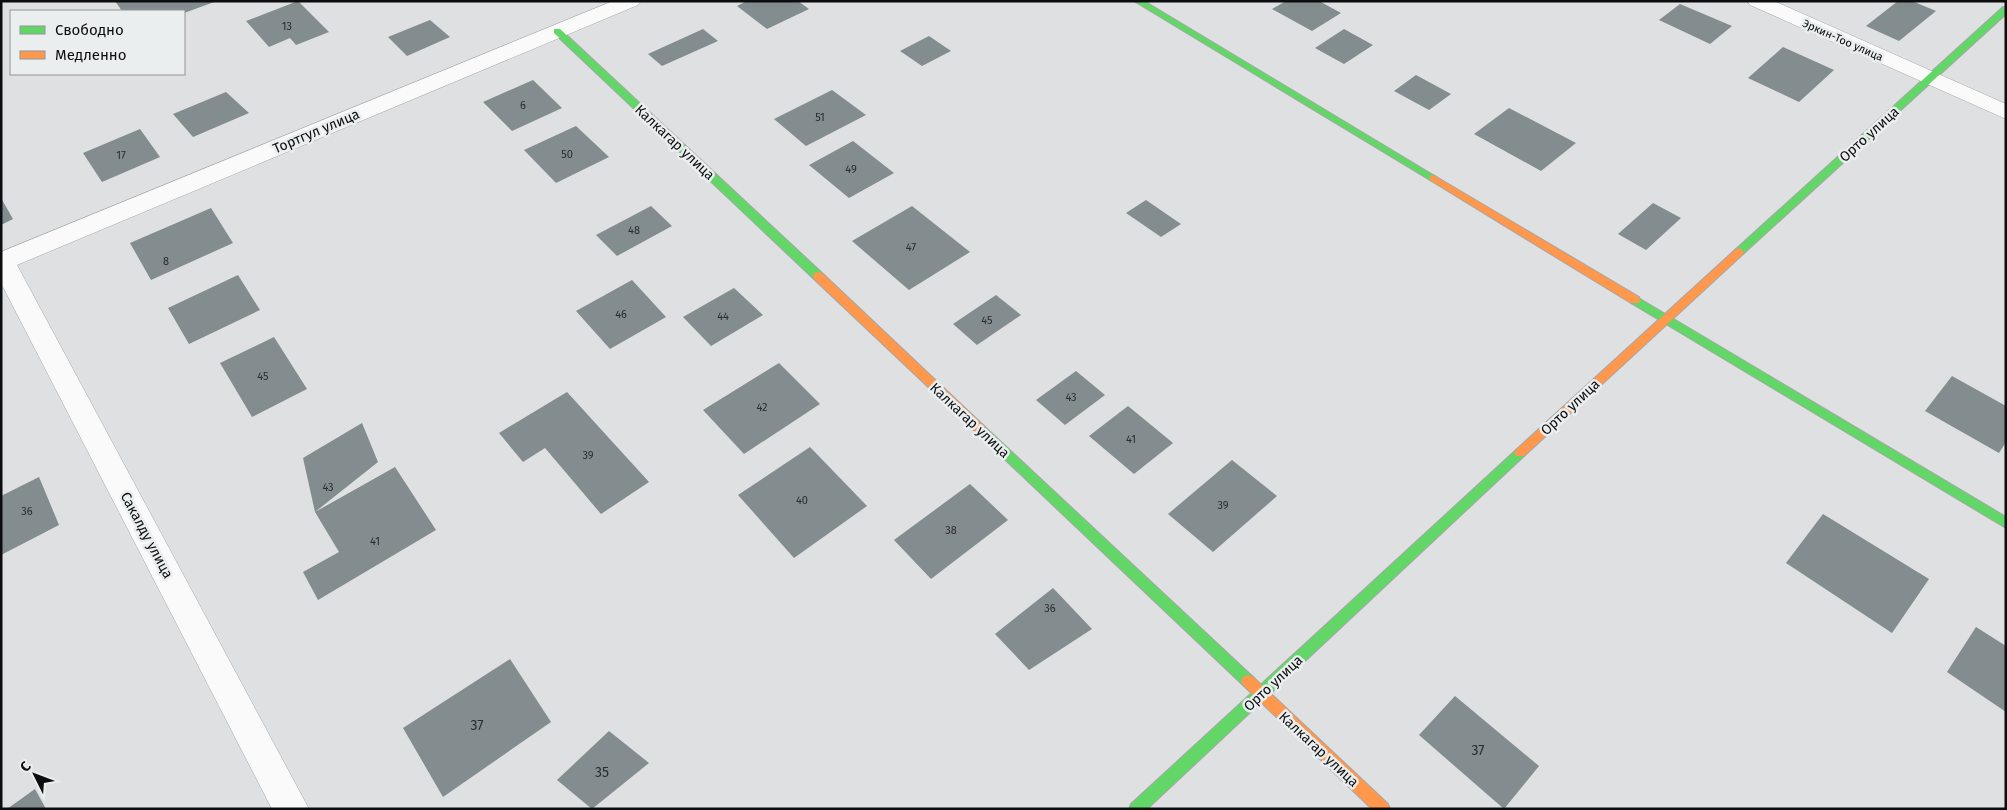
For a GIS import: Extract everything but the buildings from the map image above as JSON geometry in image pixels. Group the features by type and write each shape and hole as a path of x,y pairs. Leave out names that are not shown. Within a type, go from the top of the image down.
{"street":[{"name":"Тортгул улица","path":"2,262 631,1"},
{"path":"1138,1 2006,522"},
{"name":"Эркин-Тоо улица","path":"1757,1 2006,112"},
{"name":"Орто улица","path":"1136,809 1666,318 2006,9"},
{"name":"Калкагар улица","path":"557,31 1383,809"},
{"name":"Сакалду улица","path":"2,262 291,809"}],"traffic: fast":[{"path":"1138,1 1433,178"},
{"path":"1739,252 2006,9"},
{"path":"557,31 818,276"},
{"path":"1635,300 2006,523"},
{"path":"981,430 1248,681"},
{"path":"1136,809 1520,453"}],"traffic: slow":[{"path":"1433,178 1635,300"},
{"path":"1520,453 1739,252"},
{"path":"818,276 981,430"},
{"path":"1248,681 1383,809"}]}
